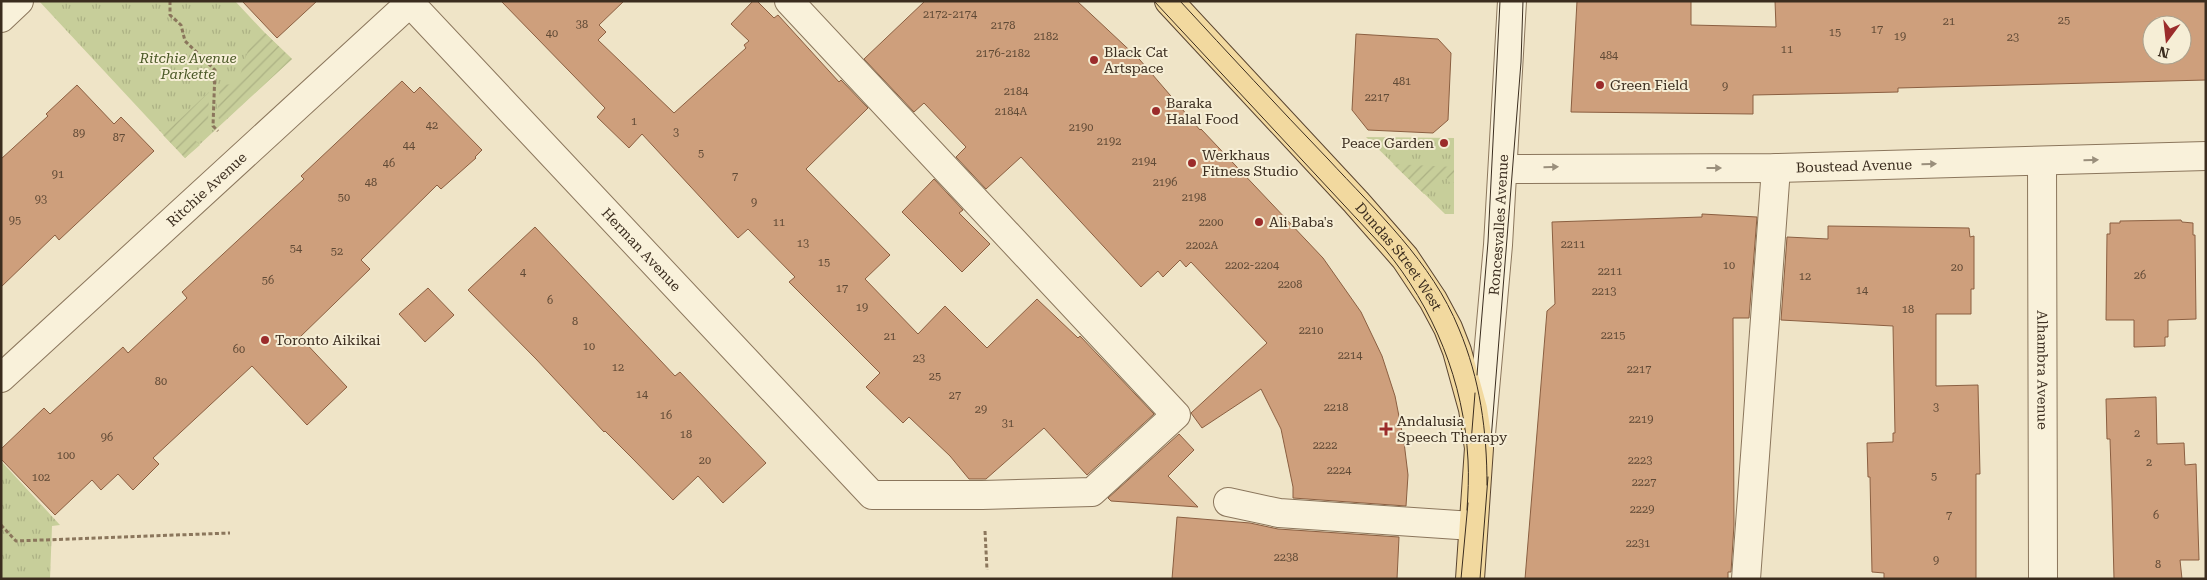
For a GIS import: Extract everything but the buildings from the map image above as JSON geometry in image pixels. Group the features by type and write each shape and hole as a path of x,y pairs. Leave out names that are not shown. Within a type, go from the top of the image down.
{"main road":[{"name":"Dundas Street West","path":"1169,1 1356,202 1405,258 1419,277 1448,328 1457,350 1474,409 1479,448 1470,579"}],"street":[{"path":"1,18 19,1"},
{"name":"Herman Avenue","path":"411,2 872,495 982,496 1092,492 1176,415 789,1"},
{"name":"Roncesvalles Avenue","path":"1479,448 1498,245 1512,1"},
{"name":"Ritchie Avenue","path":"1,378 411,2"},
{"name":"Boustead Avenue","path":"1503,169 1776,168 2206,156"},
{"name":"Alhambra Avenue","path":"2042,162 2043,579"},
{"path":"1746,579 1776,168"},
{"path":"1228,502 1279,513 1474,526"}],"path":[{"path":"170,1 170,15 181,25 185,41 215,70 213,126 220,133"},
{"path":"1,526 16,541 230,533"},
{"path":"984,527 987,570"}],"green space":[{"name":"Ritchie Avenue Parkette","path":"39,1 235,1 292,59 185,158"},
{"path":"265,33 292,59 223,122 217,117 220,84 237,85 248,50"},
{"path":"209,92 208,125 193,138 200,145 185,158 163,135"},
{"path":"1366,137 1454,138 1454,214 1445,214"},
{"path":"1393,164 1454,167 1454,183 1450,183 1446,177 1436,179 1429,186 1430,194 1424,194"},
{"path":"1,461 60,525 52,526 50,579 1,579"}],"tram line":[{"path":"1154,1 1384,248 1418,295 1443,347 1453,374 1460,402 1468,460 1467,510"},
{"path":"1180,1 1383,218 1434,281 1459,329 1477,386 1484,425 1487,485"},
{"path":"1477,375 1488,242 1500,1"},
{"path":"1491,440 1521,62 1523,1"},
{"path":"1471,443 1475,393"},
{"path":"1480,579 1488,477"},
{"path":"1461,579 1468,503"}],"place":[{"name":"Black Cat Artspace","path":"1094,60"},
{"name":"Green Field","path":"1600,85"},
{"name":"Baraka Halal Food","path":"1156,111"},
{"name":"Peace Garden","path":"1444,143"},
{"name":"Werkhaus Fitness Studio","path":"1192,163"},
{"name":"Ali Baba's","path":"1259,222"},
{"name":"Toronto Aikikai","path":"265,340"},
{"name":"Andalusia Speech Therapy","path":"1386,429"}]}
